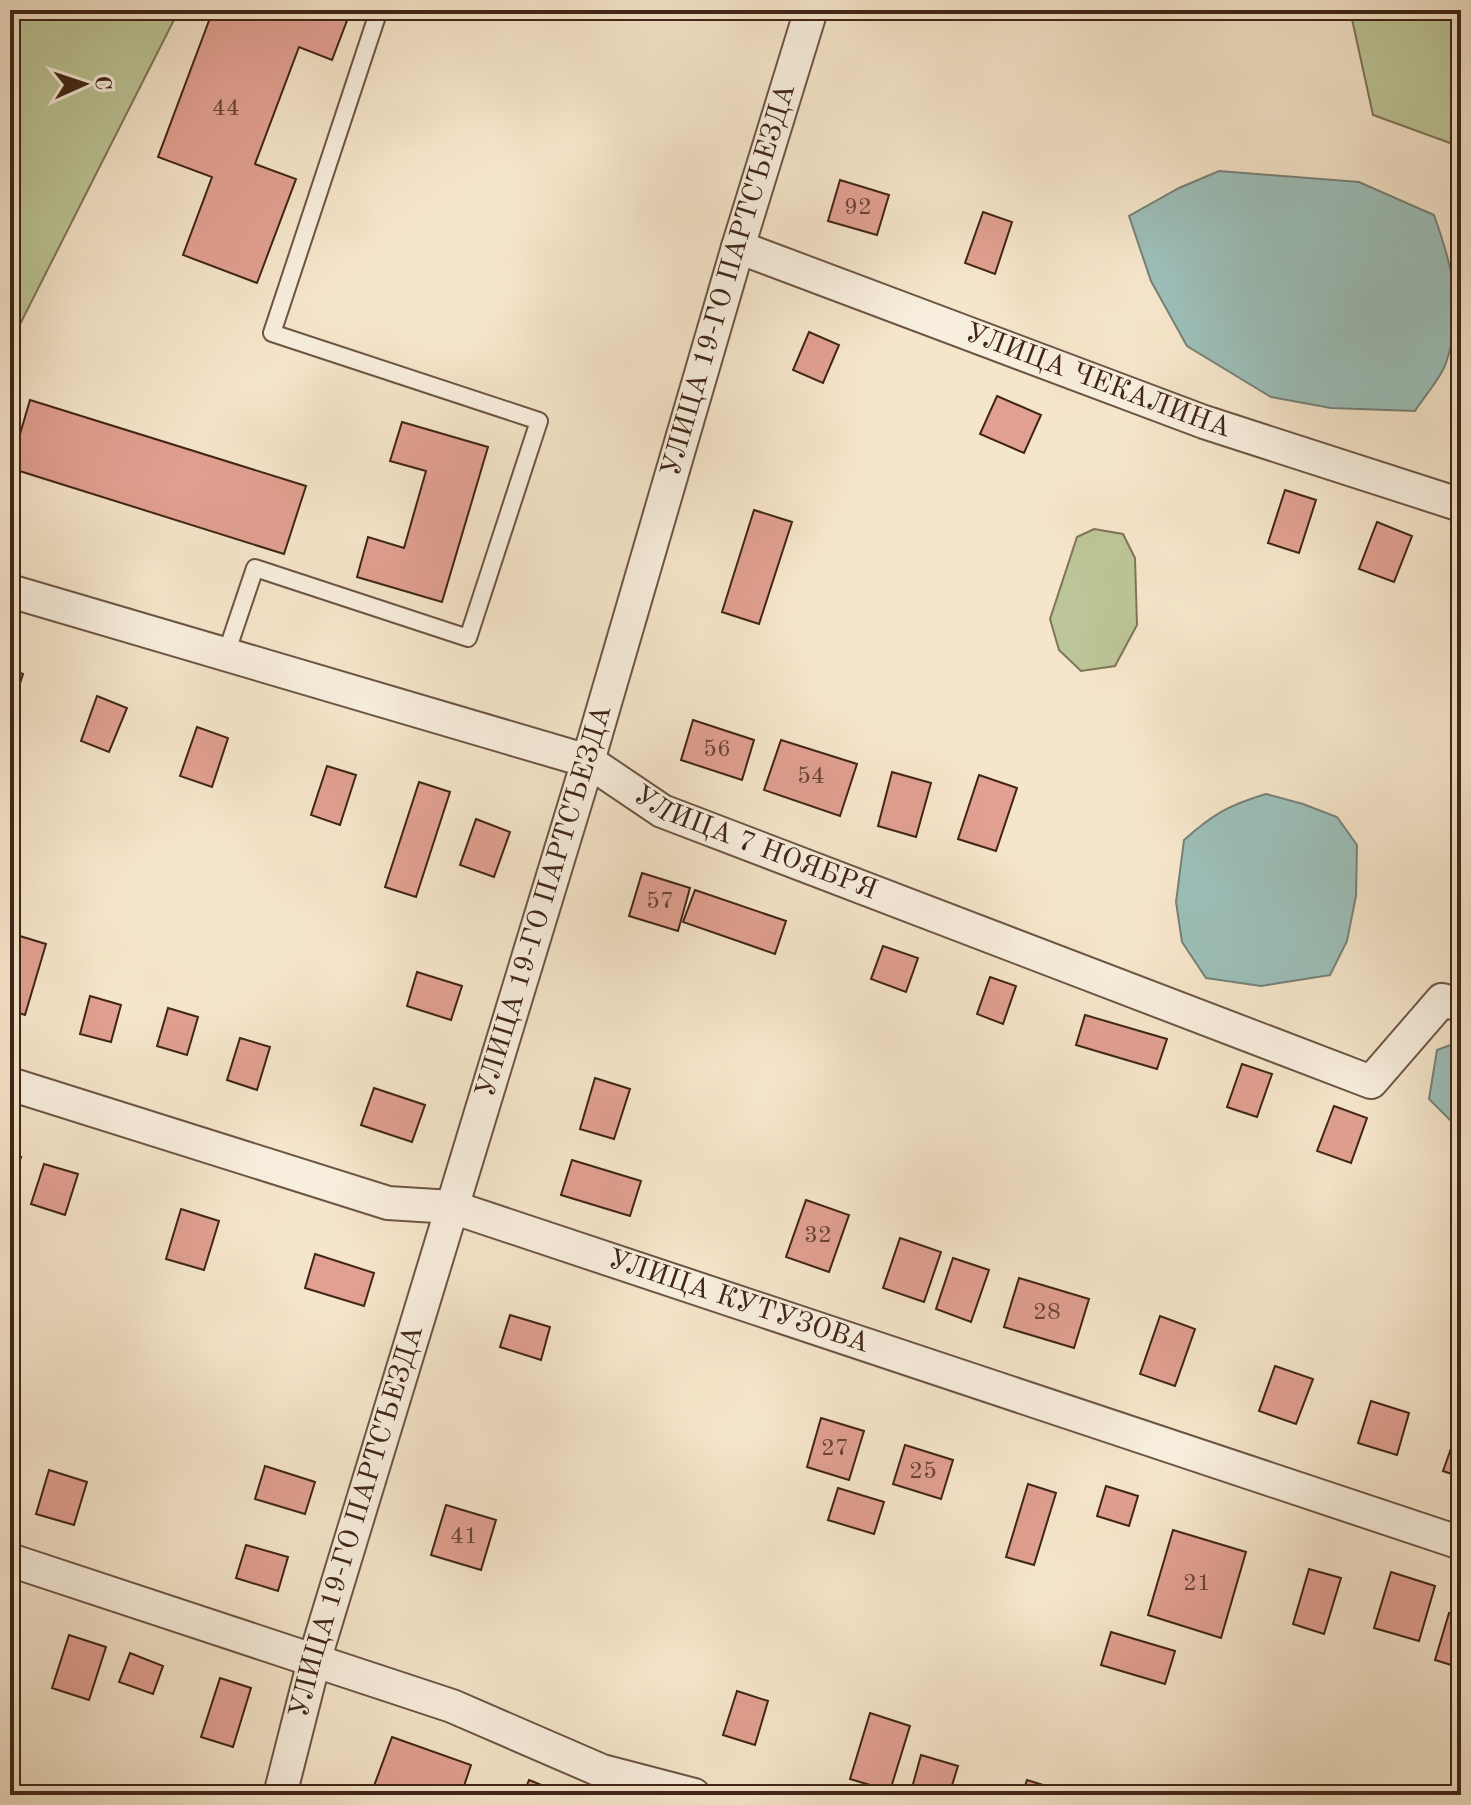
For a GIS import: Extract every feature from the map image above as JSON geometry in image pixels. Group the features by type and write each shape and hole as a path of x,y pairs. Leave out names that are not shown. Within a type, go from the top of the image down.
{"street":[{"name":"УЛИЦА 19-ГО ПАРТСЪЕЗДА","path":"280,1795 314,1661 588,761 738,247 811,10"},
{"name":"УЛИЦА ЧЕКАЛИНА","path":"738,247 1204,422 1461,505"},
{"name":"УЛИЦА 7 НОЯБРЯ","path":"10,591 588,761 662,811 1371,1082 1442,1000 1461,1005"},
{"name":"УЛИЦА КУТУЗОВА","path":"10,1084 388,1203 452,1207 1461,1543"},
{"path":"10,1560 452,1706 602,1771 694,1795"}],"lane":[{"path":"226,654 255,568 468,638 539,421 272,333 379,10"}],"green space":[{"path":"10,10 179,10 10,344"},
{"path":"1350,10 1461,10 1461,147 1373,115"},
{"path":"1094,529 1123,534 1135,558 1137,625 1115,666 1081,671 1059,650 1050,619 1077,537"}],"water":[{"path":"1219,171 1359,182 1434,215 1451,270 1455,324 1446,363 1415,411 1331,408 1271,397 1187,346 1151,281 1129,216 1179,188"},
{"path":"1266,794 1337,817 1357,845 1356,896 1347,941 1330,975 1261,986 1206,978 1182,942 1176,902 1184,840 1222,811"},
{"path":"1461,1041 1461,1131 1429,1099 1437,1050"}],"building":[{"path":"213,10 250,10 262,15 264,10 351,10 332,60 299,47 255,164 296,179 257,283 183,255 212,177 158,157"},
{"path":"840,180 889,195 877,235 828,221"},
{"path":"983,212 1012,222 995,274 965,263"},
{"path":"809,332 839,345 823,383 793,370"},
{"path":"997,396 1041,415 1024,453 980,434"},
{"path":"30,400 306,486 284,554 10,468"},
{"path":"402,422 488,447 442,602 357,577 368,537 404,548 426,471 390,461"},
{"path":"1285,490 1316,500 1299,553 1268,543"},
{"path":"754,510 792,522 759,624 722,612"},
{"path":"1377,522 1412,536 1394,582 1359,569"},
{"path":"10,670 23,674 10,715"},
{"path":"97,696 127,708 109,752 81,741"},
{"path":"693,720 754,740 742,780 681,760"},
{"path":"197,727 228,738 212,787 180,776"},
{"path":"781,740 857,764 840,816 764,790"},
{"path":"327,766 356,775 340,825 311,815"},
{"path":"892,772 931,783 916,837 878,826"},
{"path":"979,775 1017,788 996,851 958,839"},
{"path":"419,782 450,792 416,897 385,887"},
{"path":"476,819 510,832 494,877 460,865"},
{"path":"642,873 690,888 678,931 629,916"},
{"path":"695,890 786,921 775,954 683,922"},
{"path":"10,933 46,944 25,1015 10,1010"},
{"path":"883,946 918,958 906,992 871,979"},
{"path":"417,972 462,986 451,1020 407,1006"},
{"path":"990,977 1016,986 1003,1024 977,1014"},
{"path":"90,996 121,1005 111,1042 80,1034"},
{"path":"168,1008 198,1017 187,1055 157,1046"},
{"path":"1085,1015 1167,1039 1157,1069 1076,1045"},
{"path":"240,1038 270,1047 257,1090 227,1080"},
{"path":"1242,1064 1272,1074 1257,1117 1227,1107"},
{"path":"595,1078 630,1089 614,1139 580,1129"},
{"path":"374,1088 425,1105 412,1142 361,1125"},
{"path":"1334,1106 1367,1118 1351,1163 1317,1151"},
{"path":"10,1154 21,1157 10,1193"},
{"path":"572,1160 641,1181 630,1216 561,1195"},
{"path":"44,1164 78,1174 65,1215 31,1204"},
{"path":"806,1200 849,1215 829,1272 786,1257"},
{"path":"181,1209 219,1221 204,1270 166,1259"},
{"path":"900,1238 941,1252 924,1302 883,1288"},
{"path":"315,1254 374,1273 364,1306 305,1288"},
{"path":"953,1258 989,1270 971,1322 936,1309"},
{"path":"1019,1278 1089,1299 1074,1348 1004,1327"},
{"path":"510,1315 550,1327 541,1360 500,1347"},
{"path":"1160,1316 1195,1329 1175,1386 1140,1374"},
{"path":"1275,1366 1313,1379 1296,1424 1259,1411"},
{"path":"1371,1401 1409,1413 1397,1455 1358,1443"},
{"path":"821,1418 864,1431 849,1480 807,1467"},
{"path":"1461,1420 1461,1477 1443,1471"},
{"path":"905,1445 953,1460 941,1499 893,1484"},
{"path":"265,1466 315,1482 305,1514 255,1499"},
{"path":"49,1470 87,1482 74,1525 36,1514"},
{"path":"1028,1484 1056,1493 1034,1565 1006,1557"},
{"path":"1106,1486 1138,1496 1129,1526 1097,1516"},
{"path":"838,1488 884,1502 874,1534 828,1520"},
{"path":"446,1505 496,1520 481,1570 431,1555"},
{"path":"1173,1530 1246,1552 1221,1638 1148,1615"},
{"path":"246,1545 288,1557 278,1591 236,1578"},
{"path":"1309,1569 1341,1578 1324,1634 1293,1624"},
{"path":"1391,1572 1435,1586 1419,1641 1374,1628"},
{"path":"1449,1613 1461,1617 1461,1668 1435,1660"},
{"path":"1111,1632 1175,1651 1165,1684 1101,1665"},
{"path":"69,1635 106,1647 89,1700 52,1688"},
{"path":"130,1653 163,1666 153,1694 119,1682"},
{"path":"220,1678 251,1688 233,1747 201,1737"},
{"path":"737,1691 768,1701 755,1745 723,1735"},
{"path":"870,1713 910,1726 890,1791 850,1779"},
{"path":"392,1737 471,1765 461,1795 400,1795 374,1786"},
{"path":"921,1755 958,1766 949,1795 910,1795"},
{"path":"529,1780 559,1792 558,1795 523,1795"},
{"path":"1027,1780 1062,1791 1061,1795 1022,1795"}]}
